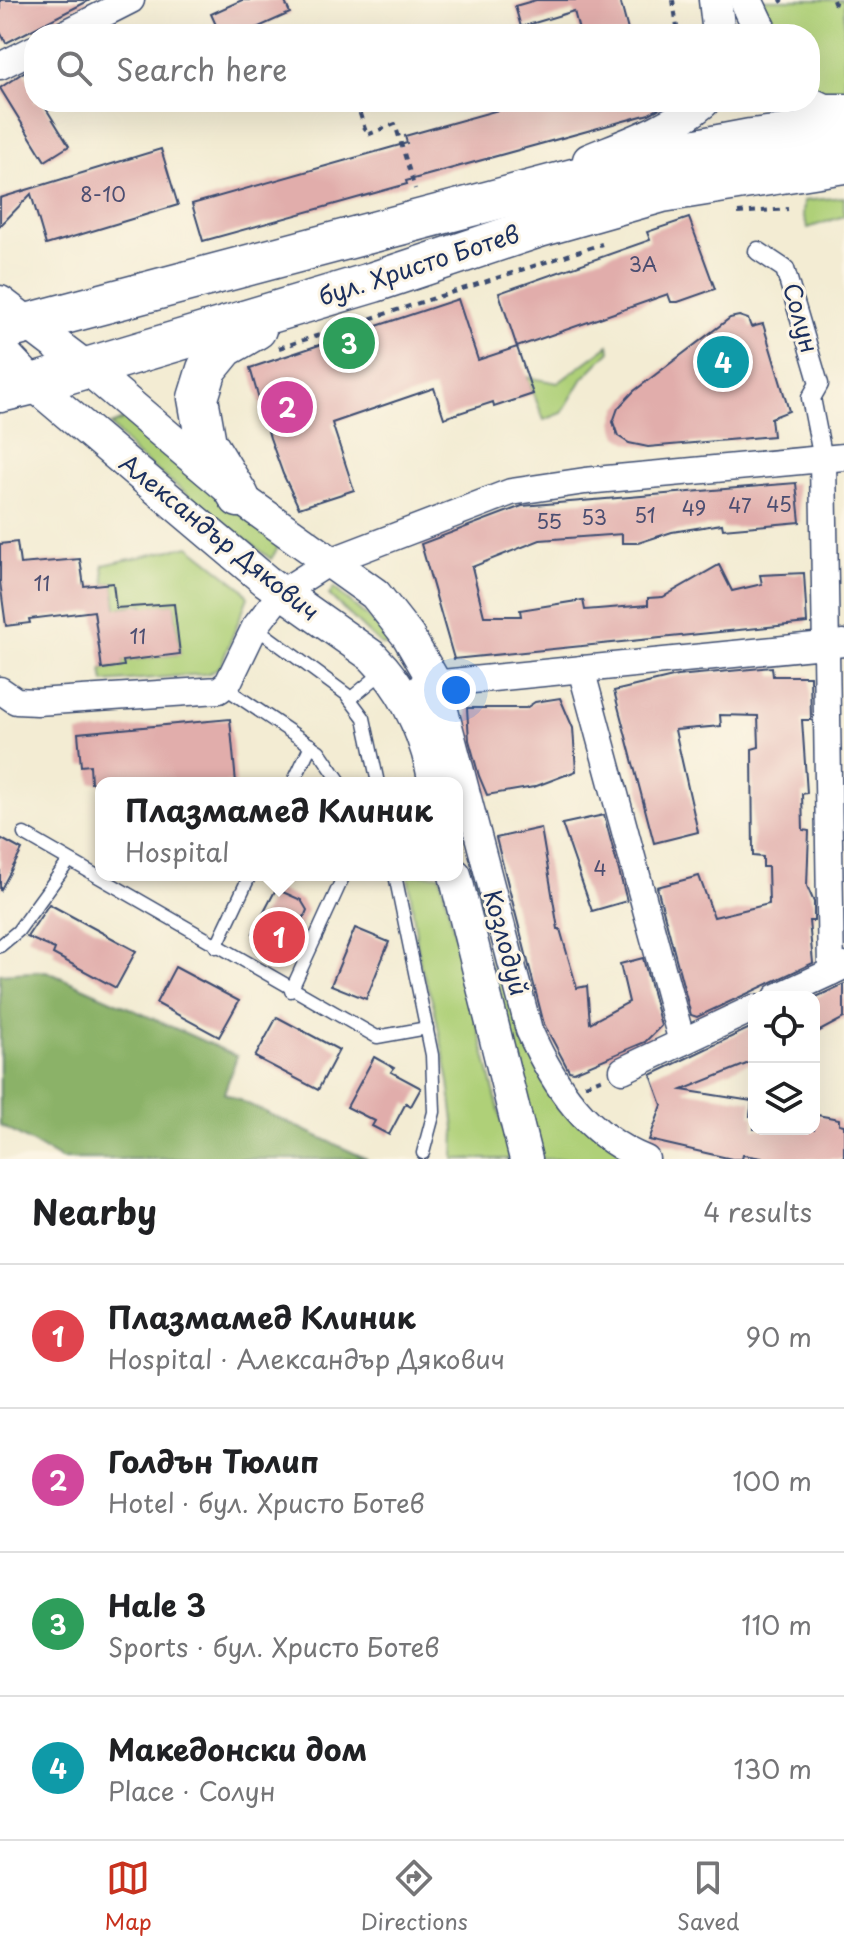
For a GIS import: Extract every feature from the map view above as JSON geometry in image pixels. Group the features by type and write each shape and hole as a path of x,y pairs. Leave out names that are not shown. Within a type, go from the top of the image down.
{"main road":[{"name":"бул. Христо Ботев","path":"7,326 660,156 751,139 844,128"},
{"name":"бул. Христо Ботев","path":"16,388 290,308 539,227 662,192 844,163"},
{"path":"239,497 206,443 198,398 202,382 207,369 225,347 290,308"}],"street":[{"path":"84,24 131,0"},
{"path":"715,0 718,24"},
{"path":"746,0 757,24"},
{"path":"0,66 24,54"},
{"path":"820,108 844,110"},
{"path":"504,196 656,132 691,112"},
{"name":"Солун","path":"758,251 785,269 819,384 811,398 834,458 837,969"},
{"name":"Александър Дякович","path":"7,326 87,368 239,497 375,594 408,636 435,683"},
{"name":"Александър Дякович","path":"7,326 16,388 282,592 372,656 393,679 424,737 434,777"},
{"path":"0,690 16,701 37,702 213,691 224,687 255,627 282,592 331,561 511,492 585,481 834,458"},
{"path":"393,679 435,683 834,644"},
{"path":"581,669 682,1042"},
{"path":"424,737 435,683"},
{"name":"Козлодуй","path":"435,683 462,777"},
{"name":"Козлодуй","path":"463,779 529,1030 546,1068 587,1122 627,1151 646,1159"},
{"path":"456,881 526,1159"},
{"path":"790,991 837,969"},
{"path":"623,1070 748,1011"}],"lane":[{"path":"255,627 350,699 364,718 377,777"},
{"path":"350,699 393,679"},
{"path":"224,687 311,745 325,758 337,777"},
{"path":"296,777 311,745"},
{"path":"24,834 95,876"},
{"path":"0,946 18,931 69,861"},
{"path":"103,881 291,991 377,1037 427,1028"},
{"path":"216,947 247,881"},
{"path":"291,991 341,881"},
{"path":"396,881 432,1055 434,1112 423,1153"}],"path":[{"path":"673,0 677,24"},
{"path":"833,0 844,6"},
{"path":"359,112 367,135 395,124 412,187"},
{"path":"724,215 788,209"},
{"path":"265,352 613,240"},
{"path":"563,1094 623,1070"}],"green space":[{"path":"758,0 844,0 844,97 820,93 820,24 769,24"},
{"path":"844,197 844,216 808,228 803,214 804,201"},
{"path":"609,345 610,351 583,378 562,413 544,420 527,377 558,383"},
{"path":"125,419 279,546 271,559 134,453 111,425"},
{"path":"189,546 242,588 248,597 221,665 205,674 104,682 102,669 123,666 123,661 180,654 174,604 144,610 143,604 121,607 122,619 118,619 113,583 105,584 103,565"},
{"path":"334,588 389,636 390,645 381,645 329,595"},
{"path":"470,856 529,1030 627,1159 527,1159"},
{"path":"409,881 442,881 511,1159 454,1159 455,1129 449,1082 434,1006 420,964"},
{"path":"46,971 237,1056 224,1093 367,1159 61,1159 0,1125 0,974"}],"building":[{"path":"0,0 90,0 43,24 24,24 24,34 6,43 0,32"},
{"path":"242,0 284,0 290,13 265,24 216,24 211,14"},
{"path":"536,0 620,0 626,24 577,24 574,11 531,24 520,24 515,6"},
{"path":"24,72 24,112 48,112 69,146 45,161 0,88"},
{"path":"491,112 653,112 203,241 192,204 407,143 405,136"},
{"path":"161,149 178,205 46,245 31,194 0,226 0,198"},
{"path":"689,218 715,289 678,302 671,302 668,294 517,347 499,293 650,240 647,232"},
{"path":"458,299 478,360 517,347 533,394 494,407 493,402 444,418 434,388 332,423 354,490 299,508 270,438 250,368"},
{"path":"739,316 748,319 751,327 763,324 789,411 771,418 773,436 648,447 629,443 618,436 613,422 618,408 634,391 730,318"},
{"path":"796,483 800,522 723,529 722,524 672,532 638,543 622,543 622,534 540,540 472,567 484,616 521,616 520,610 583,600 585,610 648,605 648,598 663,597 719,565 732,591 762,584 760,575 804,573 807,623 454,659 421,544 522,506"},
{"path":"17,542 20,564 80,559 84,586 113,583 116,608 174,604 180,654 123,661 124,666 102,669 94,611 29,619 30,623 6,626 0,582 0,544"},
{"path":"772,667 773,676 810,676 811,720 802,720 807,793 802,794 803,830 809,831 807,886 814,902 814,921 809,921 813,963 697,1017 691,1015 657,887 699,876 714,917 769,904 768,867 763,867 763,857 753,856 752,749 759,747 758,716 720,715 721,726 675,730 698,832 654,843 614,691 677,676"},
{"path":"560,698 573,728 576,771 534,787 487,795 469,740 467,708 526,708 535,702"},
{"path":"230,719 235,777 95,777 95,783 91,783 90,765 81,766 78,733"},
{"path":"604,815 627,901 592,911 562,824"},
{"path":"541,828 558,929 577,988 587,986 590,1023 629,1002 620,964 643,958 661,1026 645,1042 574,1072 569,1071 544,1024 496,838"},
{"path":"0,838 22,850 0,891"},
{"path":"276,889 301,900 307,910 287,958 258,944 261,937 253,933"},
{"path":"49,904 136,951 116,988 53,954 55,949 27,937"},
{"path":"355,928 389,942 366,999 331,985"},
{"path":"175,967 239,1001 219,1037 156,1003"},
{"path":"844,984 844,1018 820,1031 820,995"},
{"path":"277,1017 339,1050 318,1090 255,1057"},
{"path":"748,1029 748,1063 682,1090 748,1100 748,1135 820,1135 820,1116 839,1119 839,1124 844,1125 844,1159 768,1159 743,1155 742,1159 732,1159 649,1140 662,1105 651,1075"},
{"path":"374,1057 394,1068 391,1072 421,1088 411,1106 406,1103 389,1135 372,1126 375,1121 347,1107"}],"place":[{"name":"Hale 3","path":"349,343"},
{"name":"Македонски дом","path":"723,362"},
{"name":"Голдън Тюлип","path":"287,407"},
{"name":"Плазмамед Клиник","path":"279,937"}]}
